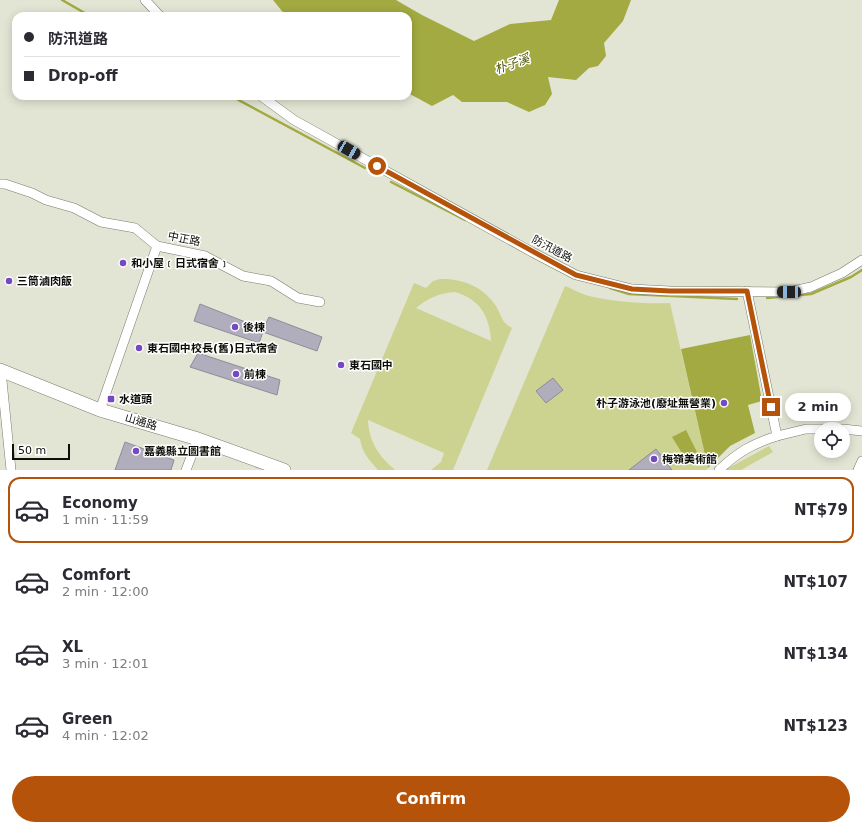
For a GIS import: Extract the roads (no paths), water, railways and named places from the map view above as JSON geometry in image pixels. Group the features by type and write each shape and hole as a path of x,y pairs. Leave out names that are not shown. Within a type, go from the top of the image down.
{"main road":[{"name":"山通路","path":"0,367 100,410 198,439 284,470"}],"street":[{"path":"145,0 156,12"},
{"name":"防汛道路","path":"266,100 294,120 576,275 632,289 670,291 789,292 811,287 842,273 862,260"},
{"name":"中正路","path":"0,184 5,184 32,193 46,200 74,208 101,222 135,228 157,246 205,256 243,276 271,281 298,298 320,302"},
{"path":"100,410 157,246"},
{"path":"747,291 777,436"},
{"path":"0,367 11,470"},
{"path":"719,470 734,456 757,442 806,429 814,429"},
{"path":"850,430 862,431"},
{"path":"186,470 198,439"},
{"path":"858,470 862,461"}],"water":[{"name":"朴子溪","path":"273,0 396,0 474,41 510,24 551,20 559,0 631,0 623,21 604,43 606,56 598,66 589,68 576,80 548,77 552,94 545,105 529,112 507,102 462,102 453,95 432,106 412,95 412,12 283,12"},
{"name":"朴子游泳池(廢址無營業)","path":"750,335 762,401 748,405 755,433 730,446 708,468 681,349"},
{"path":"686,430 697,452 685,458 672,437"}],"waterway":[{"path":"62,0 83,12"},
{"path":"238,100 365,168"},
{"path":"391,182 465,220"},
{"path":"767,298 811,294 851,277 862,270"},
{"path":"610,288 629,294 737,299"}],"place":[{"name":"和小屋﹝日式宿舍﹞","path":"123,263"},
{"name":"三筒滷肉飯","path":"9,281"},
{"name":"後棟","path":"235,327"},
{"name":"東石國中校長(舊)日式宿舍","path":"139,348"},
{"name":"東石國中","path":"341,365"},
{"name":"前棟","path":"236,374"},
{"name":"水道頭","path":"111,399"},
{"name":"朴子游泳池(廢址無營業)","path":"724,403"},
{"name":"嘉義縣立圖書館","path":"136,451"},
{"name":"梅嶺美術館","path":"654,459"}]}
